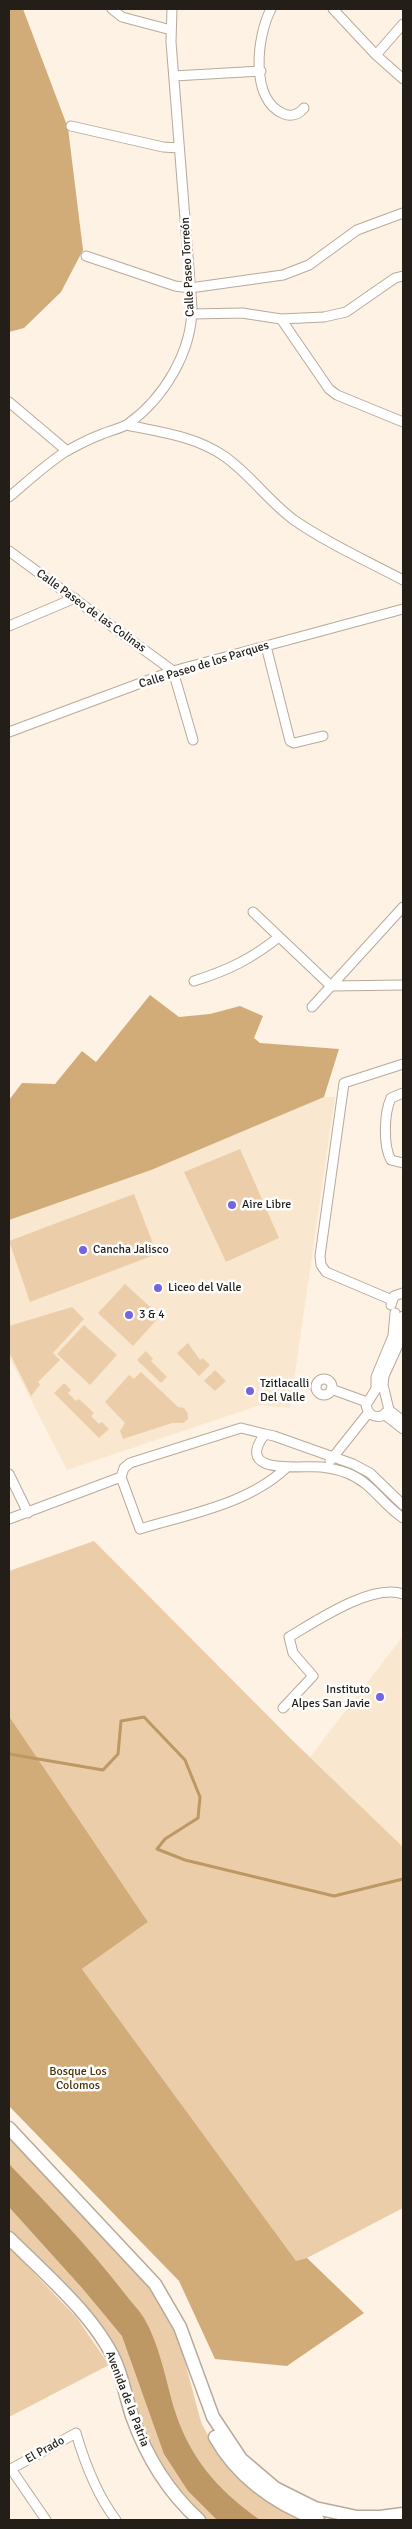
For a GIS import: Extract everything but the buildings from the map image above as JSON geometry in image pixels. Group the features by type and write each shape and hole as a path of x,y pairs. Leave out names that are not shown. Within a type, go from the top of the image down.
{"main road":[{"path":"9,2128 155,2284 180,2327 213,2417 240,2459 275,2488 315,2508 337,2514 380,2517 403,2514"},
{"name":"Avenida de la Patria","path":"9,2238 50,2279 102,2338 115,2361 145,2449 158,2474 199,2520"},
{"path":"192,2358 193,2375 206,2420 230,2460 246,2478 269,2497 294,2511 318,2520"}],"street":[{"path":"112,9 122,17 171,30"},
{"name":"Calle Paseo Torreón","path":"9,497 46,465 67,451 98,435 127,425 152,402 168,380 186,344 192,314 174,76 171,30 172,9"},
{"path":"271,9 261,39 263,88 268,102 290,116 300,113 304,108"},
{"path":"333,9 379,58 403,79"},
{"path":"379,58 403,24"},
{"path":"174,76 261,71"},
{"path":"71,126 163,147 179,148"},
{"path":"86,256 176,286 190,288 268,279 290,273 315,261 357,230 403,213"},
{"path":"192,314 242,313 280,319 324,317 346,312 395,278 403,276"},
{"path":"280,319 329,388 337,395 403,422"},
{"path":"9,402 67,451"},
{"path":"127,425 183,437 206,446 225,457 277,507 295,521 403,580"},
{"name":"Calle Paseo de las Colinas","path":"9,551 173,671"},
{"path":"9,626 75,598"},
{"name":"Calle Paseo de los Parques","path":"9,732 173,671 403,609"},
{"path":"266,646 290,741 294,743 323,736"},
{"path":"173,671 193,740"},
{"path":"312,1007 403,907"},
{"path":"253,912 331,986 403,985"},
{"path":"194,980 223,972 252,958 279,936"},
{"path":"392,1300 326,1272 321,1265 344,1082 403,1064"},
{"path":"403,1093 391,1098 387,1106 386,1152 391,1160 403,1163"},
{"path":"401,1315 392,1309 392,1300 394,1296 403,1293"},
{"path":"367,1402 376,1389 376,1377 401,1315"},
{"path":"401,1315 399,1343 384,1376 383,1385 387,1412 403,1429"},
{"path":"331,1389 367,1402"},
{"path":"367,1402 371,1414"},
{"path":"329,1469 334,1458 371,1414 387,1412 403,1420"},
{"path":"286,1468 275,1479 232,1501 140,1529 121,1477 124,1468 130,1463 241,1428 353,1464 370,1473 403,1505"},
{"path":"264,1434 258,1442 256,1450 258,1458 266,1464 286,1468 329,1469 347,1473 362,1481 394,1512 403,1518"},
{"path":"9,1474 28,1513"},
{"path":"9,1519 121,1477"},
{"path":"283,1708 313,1676 293,1653 289,1637 315,1621 375,1592 394,1591 403,1594"},
{"path":"9,2244 50,2279"},
{"name":"El Prado","path":"46,2520 11,2469 76,2433 94,2480 107,2508 116,2520"}],"shaded area":[{"name":"Liceo del Valle","path":"324,1097 335,1097 290,1408 260,1405 67,1470 9,1357 9,1218"},
{"name":"Aire Libre","path":"240,1149 279,1238 226,1262 184,1172"},
{"name":"Cancha Jalisco","path":"134,1194 157,1254 30,1302 9,1241"},
{"name":"3 & 4","path":"125,1284 160,1316 133,1346 98,1313"},
{"path":"72,1307 84,1319 53,1353 60,1360 38,1382 40,1385 31,1396 9,1352 9,1326"},
{"path":"84,1325 117,1355 90,1385 57,1354"},
{"path":"188,1343 200,1360 203,1358 210,1365 199,1376 177,1353"},
{"path":"146,1351 153,1359 151,1361 167,1377 161,1383 137,1360"},
{"path":"215,1370 226,1381 215,1391 204,1381"},
{"path":"141,1372 178,1407 184,1408 188,1414 188,1419 183,1423 172,1423 123,1439 120,1431 125,1423 105,1402 129,1375 134,1379"},
{"path":"64,1383 71,1390 68,1393 76,1401 79,1399 94,1413 91,1416 99,1424 102,1422 109,1429 99,1438 54,1393"},
{"path":"94,1541 291,1739 403,1847 403,2208 296,2262 82,1969 148,1922 9,1716 9,1571"},
{"name":"Instituto Alpes San Javie","path":"403,1636 403,1847 310,1757"},
{"path":"9,2139 99,2228 151,2288 177,2332 201,2422 216,2451 235,2476 263,2499 298,2520 201,2520 149,2453 114,2351 9,2234"},
{"path":"9,2164 54,2211 112,2277 142,2315 158,2349 179,2423 196,2456 230,2497 260,2520 217,2520 188,2491 164,2454 122,2336 83,2289 9,2207"},
{"path":"9,2247 77,2318 109,2365 9,2417"}],"green space":[{"path":"9,9 23,9 68,128 83,250 61,292 24,328 9,332"},
{"path":"150,995 179,1017 210,1014 240,1006 263,1016 254,1038 260,1043 339,1049 324,1097 151,1170 9,1220 9,1100 22,1083 55,1084 82,1051 96,1062"},
{"name":"Bosque Los Colomos","path":"9,1716 148,1922 82,1969 296,2261 307,2258 364,2313 287,2366 215,2359 179,2281 9,2106"}],"waterway":[{"path":"9,1754 103,1770 118,1754 121,1721 144,1717 185,1760 200,1797 198,1818 165,1839 157,1849 185,1860 334,1896 403,1879"}],"place":[{"name":"Aire Libre","path":"232,1205"},
{"name":"Cancha Jalisco","path":"83,1250"},
{"name":"Liceo del Valle","path":"158,1288"},
{"name":"3 & 4","path":"129,1315"},
{"name":"Tzitlacalli Del Valle","path":"250,1391"},
{"name":"Instituto Alpes San Javie","path":"380,1697"}]}
